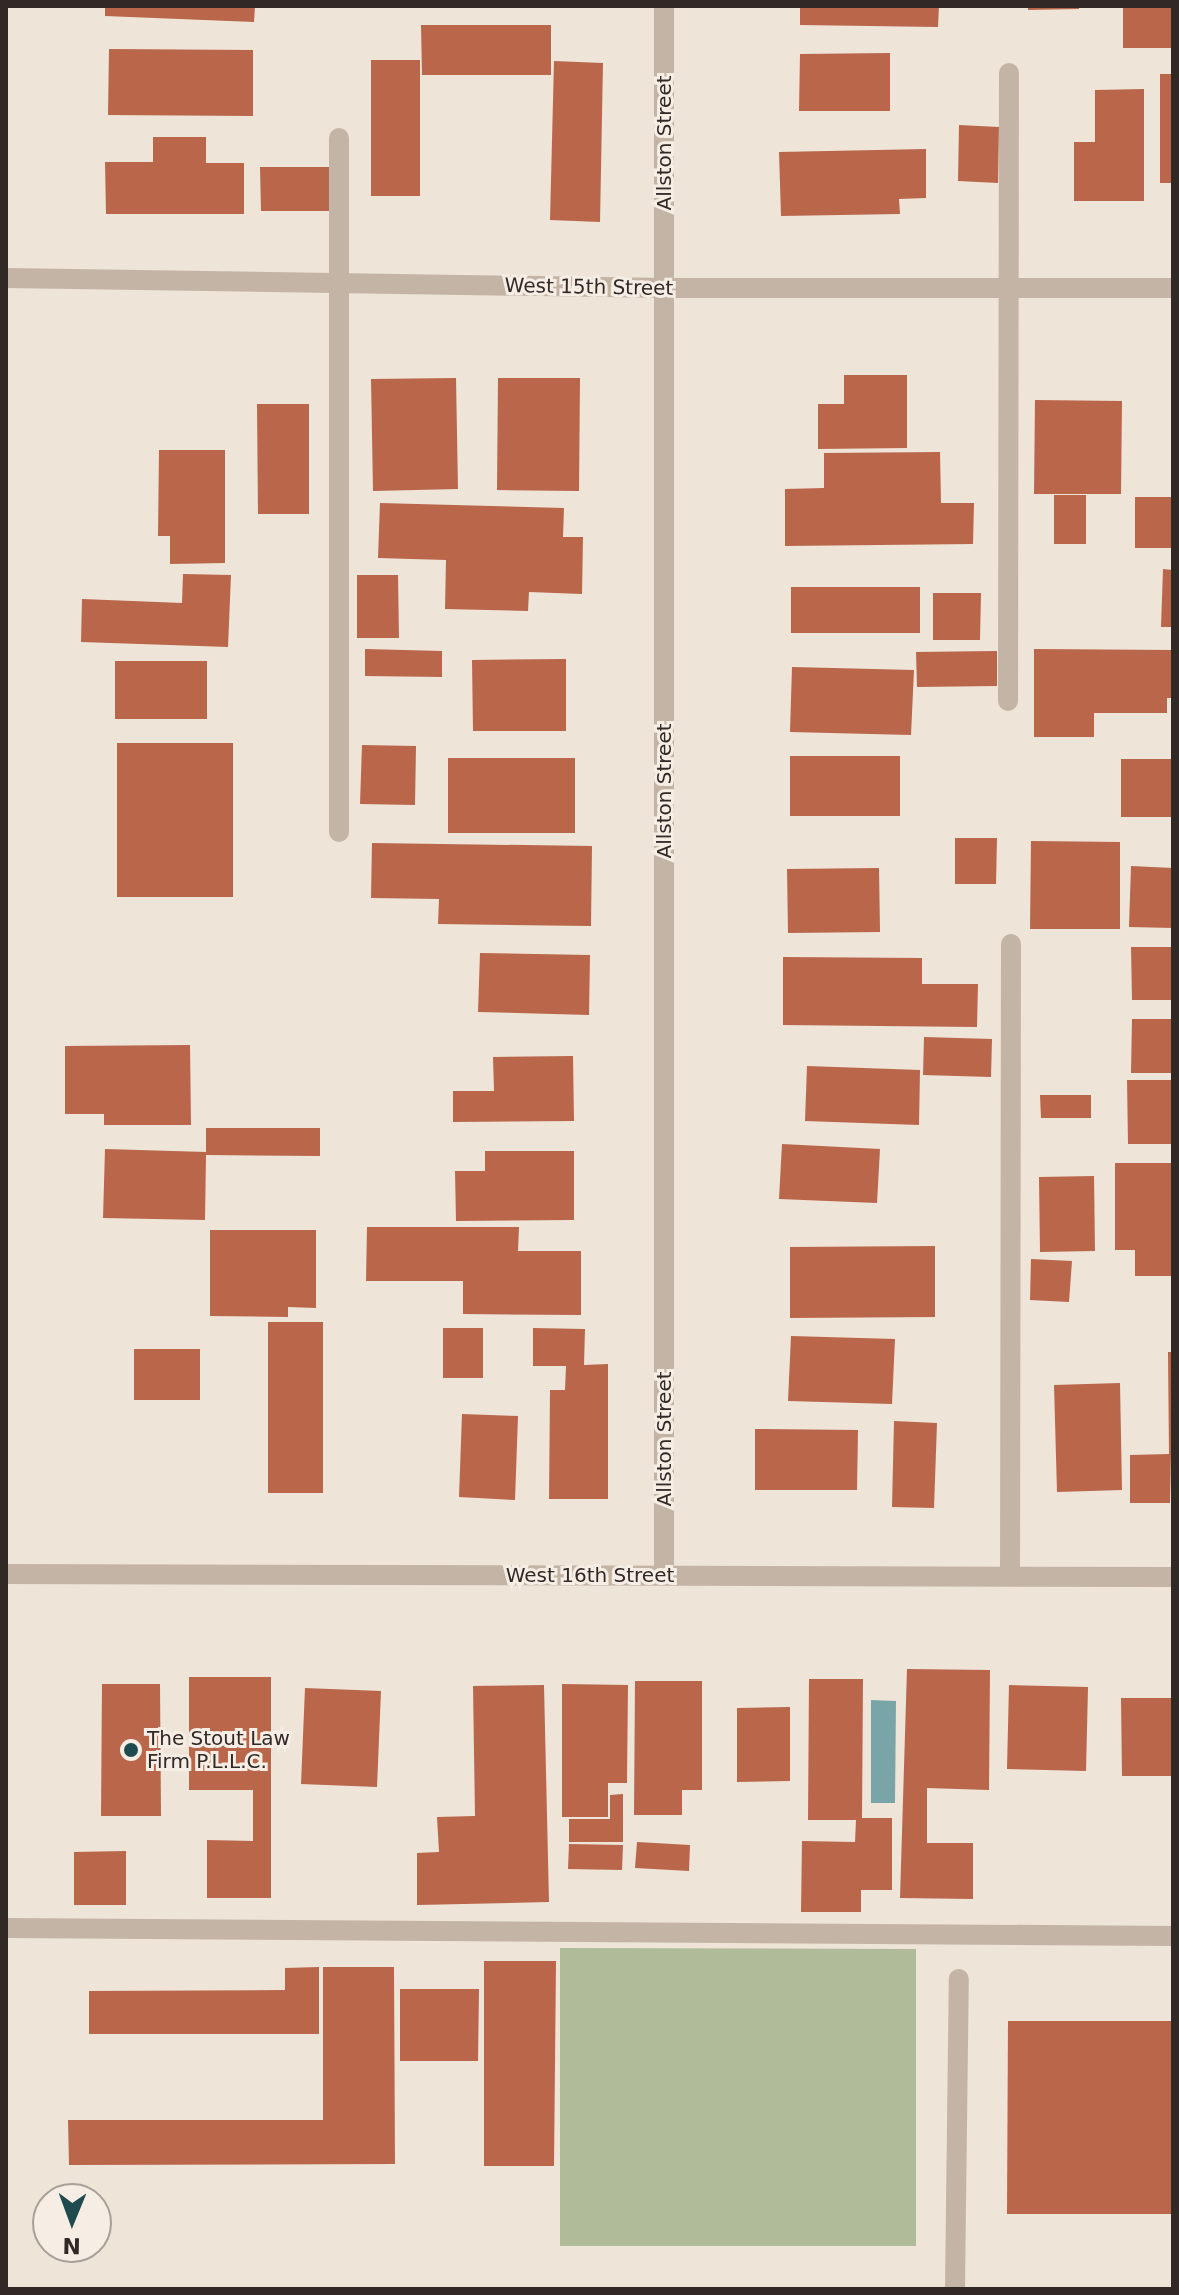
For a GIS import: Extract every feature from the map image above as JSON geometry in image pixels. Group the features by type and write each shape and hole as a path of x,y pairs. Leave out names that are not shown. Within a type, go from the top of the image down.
{"street":[{"name":"Allston Street","path":"664,6 664,1575"},
{"path":"1008,701 1009,73"},
{"path":"339,138 339,832"},
{"name":"West 15th Street","path":"6,278 664,288 1173,288"},
{"path":"1010,1576 1011,944"},
{"name":"West 16th Street","path":"6,1574 1173,1577"},
{"path":"6,1928 1173,1936"},
{"path":"955,2289 959,1979"}],"green space":[{"path":"560,1948 916,1949 916,2246 560,2246"}],"water":[{"path":"871,1700 896,1701 895,1803 871,1803"}],"building":[{"path":"105,6 255,6 254,22 105,16"},
{"path":"800,6 939,6 938,27 800,25"},
{"path":"1028,6 1079,6 1079,9 1028,10"},
{"path":"1123,6 1173,6 1173,48 1123,48"},
{"path":"421,25 551,25 551,75 422,75"},
{"path":"109,49 253,50 253,116 108,115"},
{"path":"890,53 890,111 799,111 800,54"},
{"path":"371,60 420,60 420,196 371,196"},
{"path":"554,61 603,63 600,222 550,220"},
{"path":"1160,74 1173,74 1173,183 1160,183"},
{"path":"1144,89 1144,201 1074,201 1074,142 1095,142 1095,90"},
{"path":"959,125 999,127 998,183 958,181"},
{"path":"153,137 206,137 206,163 244,163 244,214 106,214 105,162 153,162"},
{"path":"926,149 926,198 899,199 900,214 781,216 779,152"},
{"path":"260,167 329,167 329,211 261,211"},
{"path":"844,375 907,375 907,448 818,449 818,404 844,404"},
{"path":"456,378 458,489 373,491 371,379"},
{"path":"498,378 580,378 579,491 497,490"},
{"path":"1035,400 1122,401 1121,494 1034,494"},
{"path":"257,404 309,404 309,514 258,514"},
{"path":"159,450 225,450 225,563 170,564 170,536 158,536"},
{"path":"940,452 941,503 974,503 973,544 785,546 785,489 824,488 824,453"},
{"path":"1054,495 1086,495 1086,544 1054,544"},
{"path":"1135,497 1173,497 1173,548 1135,548"},
{"path":"380,503 564,508 563,537 583,537 582,594 529,592 528,611 445,609 446,560 378,558"},
{"path":"1163,569 1173,570 1173,627 1161,627"},
{"path":"183,574 231,575 228,647 81,642 82,599 182,603"},
{"path":"357,575 398,575 399,638 357,638"},
{"path":"791,587 920,587 920,633 791,633"},
{"path":"933,593 981,593 980,640 933,640"},
{"path":"365,649 442,651 442,677 365,676"},
{"path":"1034,649 1173,650 1173,698 1167,698 1167,713 1094,713 1094,737 1034,737"},
{"path":"997,651 997,686 917,687 916,652"},
{"path":"566,659 566,731 473,731 472,660"},
{"path":"115,661 207,661 207,719 115,719"},
{"path":"792,667 914,670 911,735 790,732"},
{"path":"117,743 233,743 233,897 117,897"},
{"path":"362,745 416,746 415,805 360,804"},
{"path":"790,756 900,756 900,816 790,816"},
{"path":"448,758 575,758 575,833 448,833"},
{"path":"1121,759 1173,759 1173,817 1121,817"},
{"path":"955,838 997,838 996,884 955,884"},
{"path":"1031,841 1120,842 1120,929 1030,929"},
{"path":"372,843 592,846 591,926 438,924 439,899 371,898"},
{"path":"1131,866 1173,868 1173,928 1129,927"},
{"path":"879,868 880,932 788,933 787,869"},
{"path":"1131,947 1173,947 1173,1000 1132,1000"},
{"path":"480,953 590,955 589,1015 478,1012"},
{"path":"783,957 922,958 922,984 978,984 977,1027 783,1025"},
{"path":"1132,1019 1173,1019 1173,1073 1131,1073"},
{"path":"924,1037 992,1039 991,1077 923,1075"},
{"path":"190,1045 191,1125 104,1125 104,1114 65,1114 65,1046"},
{"path":"573,1056 574,1121 453,1122 453,1091 494,1091 493,1057"},
{"path":"807,1066 920,1070 919,1125 805,1121"},
{"path":"1127,1080 1173,1080 1173,1144 1128,1144"},
{"path":"1040,1095 1091,1095 1091,1118 1041,1118"},
{"path":"206,1128 320,1128 320,1156 206,1155 205,1220 103,1218 105,1149 206,1152"},
{"path":"782,1144 880,1149 877,1203 779,1199"},
{"path":"485,1151 574,1151 574,1220 456,1221 455,1171 485,1171"},
{"path":"1115,1163 1173,1163 1173,1276 1135,1276 1135,1250 1115,1250"},
{"path":"1094,1176 1095,1251 1040,1252 1039,1177"},
{"path":"367,1227 519,1227 518,1251 581,1251 581,1315 463,1314 463,1281 366,1281"},
{"path":"210,1230 316,1230 316,1308 288,1307 288,1317 210,1316"},
{"path":"935,1246 935,1317 790,1318 790,1247"},
{"path":"1031,1259 1072,1261 1069,1302 1030,1300"},
{"path":"268,1322 323,1322 323,1493 268,1493"},
{"path":"443,1328 483,1328 483,1378 443,1378"},
{"path":"533,1328 585,1329 584,1365 608,1364 608,1499 549,1499 550,1390 565,1390 566,1366 533,1366"},
{"path":"791,1336 895,1339 892,1404 788,1401"},
{"path":"134,1349 200,1349 200,1400 134,1400"},
{"path":"1168,1352 1173,1352 1170,1503 1130,1503 1130,1455 1169,1454"},
{"path":"1120,1383 1122,1490 1057,1492 1054,1385"},
{"path":"462,1414 518,1416 515,1500 459,1497"},
{"path":"894,1421 937,1423 934,1508 892,1507"},
{"path":"755,1429 858,1430 857,1490 755,1490"},
{"path":"907,1669 990,1670 989,1790 927,1788 927,1843 973,1843 973,1899 900,1898"},
{"path":"189,1677 271,1677 271,1898 207,1898 207,1840 253,1841 253,1790 189,1790"},
{"path":"809,1679 863,1679 862,1818 892,1818 892,1890 861,1890 861,1912 801,1912 802,1841 855,1842 856,1820 808,1820"},
{"path":"635,1681 702,1681 702,1790 682,1790 682,1815 634,1815"},
{"name":"The Stout Law Firm P.L.L.C.","path":"102,1684 160,1684 161,1816 101,1816"},
{"path":"562,1684 628,1685 627,1783 608,1783 608,1817 562,1817"},
{"path":"544,1685 549,1902 417,1905 417,1853 439,1852 437,1817 475,1816 473,1686"},
{"path":"1009,1685 1088,1687 1086,1771 1007,1769"},
{"path":"305,1688 381,1691 377,1787 301,1784"},
{"path":"1121,1698 1173,1698 1173,1776 1122,1776"},
{"path":"790,1707 790,1781 737,1782 737,1708"},
{"path":"623,1794 623,1842 569,1842 569,1819 610,1819 610,1795"},
{"path":"637,1842 690,1845 689,1871 635,1868"},
{"path":"569,1844 623,1845 622,1870 568,1869"},
{"path":"126,1851 126,1905 74,1905 74,1852"},
{"path":"484,1961 556,1961 554,2166 484,2166"},
{"path":"319,1967 319,2034 89,2034 89,1991 285,1990 285,1968"},
{"path":"323,1967 394,1967 395,2164 69,2165 68,2120 323,2120"},
{"path":"400,1989 479,1989 478,2061 400,2061"},
{"path":"1008,2021 1173,2021 1173,2214 1007,2214"}],"place":[{"name":"The Stout Law Firm P.L.L.C.","path":"131,1750"}]}
